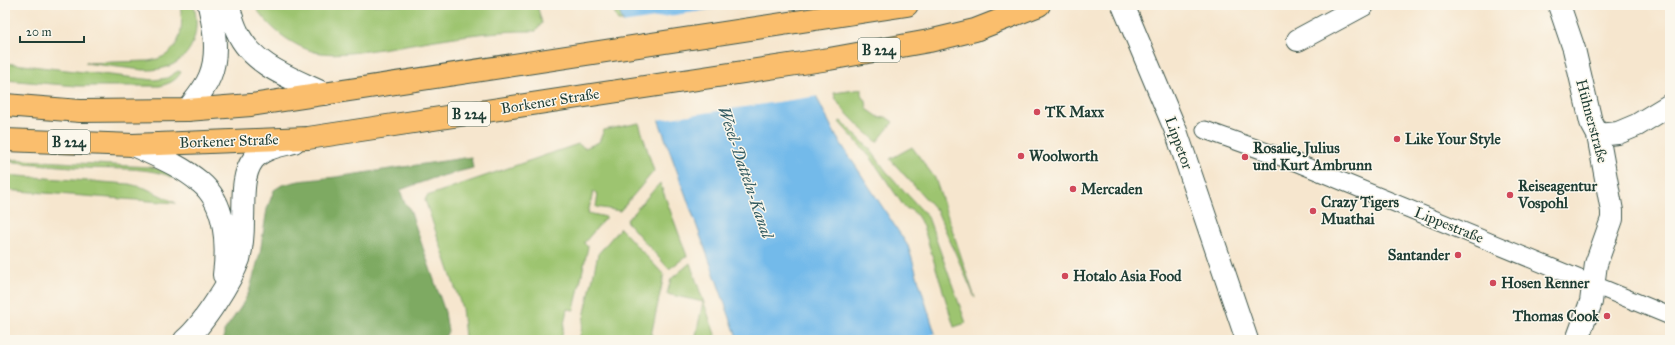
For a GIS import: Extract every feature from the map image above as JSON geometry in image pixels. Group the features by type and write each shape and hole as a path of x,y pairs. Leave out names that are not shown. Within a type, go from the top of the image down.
{"main road":[{"name":"B 224","path":"5,105 80,111 187,110 251,105 908,5"},
{"name":"Borkener Straße","path":"5,140 133,144 308,138 829,59 929,41 975,30 1040,5"}],"street":[{"path":"187,110 200,94 210,76 213,62 215,34 209,5"},
{"path":"228,5 237,32 250,50 259,59 271,68 325,94"},
{"name":"Lippetor","path":"1123,5 1176,131 1247,340"},
{"path":"1298,40 1364,5"},
{"name":"Hühnerstraße","path":"1559,5 1574,49 1591,122 1598,135 1612,211 1612,219 1596,264 1591,302 1577,340"},
{"path":"1598,135 1618,133 1637,125 1670,105"},
{"name":"Lippestraße","path":"1205,130 1295,162 1670,316"},
{"path":"185,340 206,315 231,277 239,258 245,179 252,161 258,155 270,148 308,138"},
{"path":"133,144 177,166 201,182 212,197 220,213 225,229 226,260 221,292"}],"green space":[{"path":"180,5 194,5 196,31 193,43 180,60 170,66 143,70 85,63 148,61 158,59 167,54 178,42 181,25"},
{"path":"254,5 294,5 304,10 333,5 537,5 542,23 536,31 482,34 365,51 333,54 315,52 288,40 266,21"},
{"path":"611,5 617,5 624,21 618,21"},
{"path":"5,63 154,80 167,78 178,71 181,72 177,78 160,86 77,86 5,80"},
{"path":"862,89 862,98 866,100 867,109 880,118 886,117 893,122 877,142 845,112 834,93"},
{"path":"841,121 870,149 886,171 928,217 966,323 954,327 925,232 918,217 913,211 905,208 871,158 839,122"},
{"path":"639,123 654,171 620,211 596,207 598,194 593,192 588,213 606,217 584,243 588,247 574,310 567,309 561,340 468,340 465,337 462,308 425,200 427,196 578,144 585,148 599,142 604,130"},
{"path":"912,147 935,178 975,298 937,211 890,159"},
{"path":"471,157 473,168 434,178 400,190 405,204 409,207 445,312 448,332 444,338 431,340 224,340 224,331 241,307 249,292 260,253 267,209 274,190 282,185 299,181"},
{"path":"5,159 149,167 163,170 184,180 183,183 161,173 149,171 46,165 5,161"},
{"path":"5,175 129,184 145,188 176,203 5,190"},
{"path":"660,183 687,256 669,269 626,221"},
{"path":"620,228 664,275 650,340 579,340 598,254"},
{"path":"690,263 717,340 695,340 703,302 667,294 671,279"}],"water":[{"name":"Wesel-Datteln-Kanal","path":"617,5 783,5 818,100 836,136 908,246 937,340 738,340"}],"pier":[{"path":"741,5 785,5 819,96 657,120 622,23"},
{"path":"937,333 939,340 921,340 921,339"}],"place":[{"name":"TK Maxx","path":"1037,112"},
{"name":"Like Your Style","path":"1397,139"},
{"name":"Woolworth","path":"1021,156"},
{"name":"Rosalie, Julius und Kurt Ambrunn","path":"1245,157"},
{"name":"Mercaden","path":"1073,189"},
{"name":"Reiseagentur Vospohl","path":"1510,195"},
{"name":"Crazy Tigers Muathai","path":"1313,211"},
{"name":"Santander","path":"1458,255"},
{"name":"Hotalo Asia Food","path":"1065,276"},
{"name":"Hosen Renner","path":"1493,283"},
{"name":"Thomas Cook","path":"1607,316"}]}
